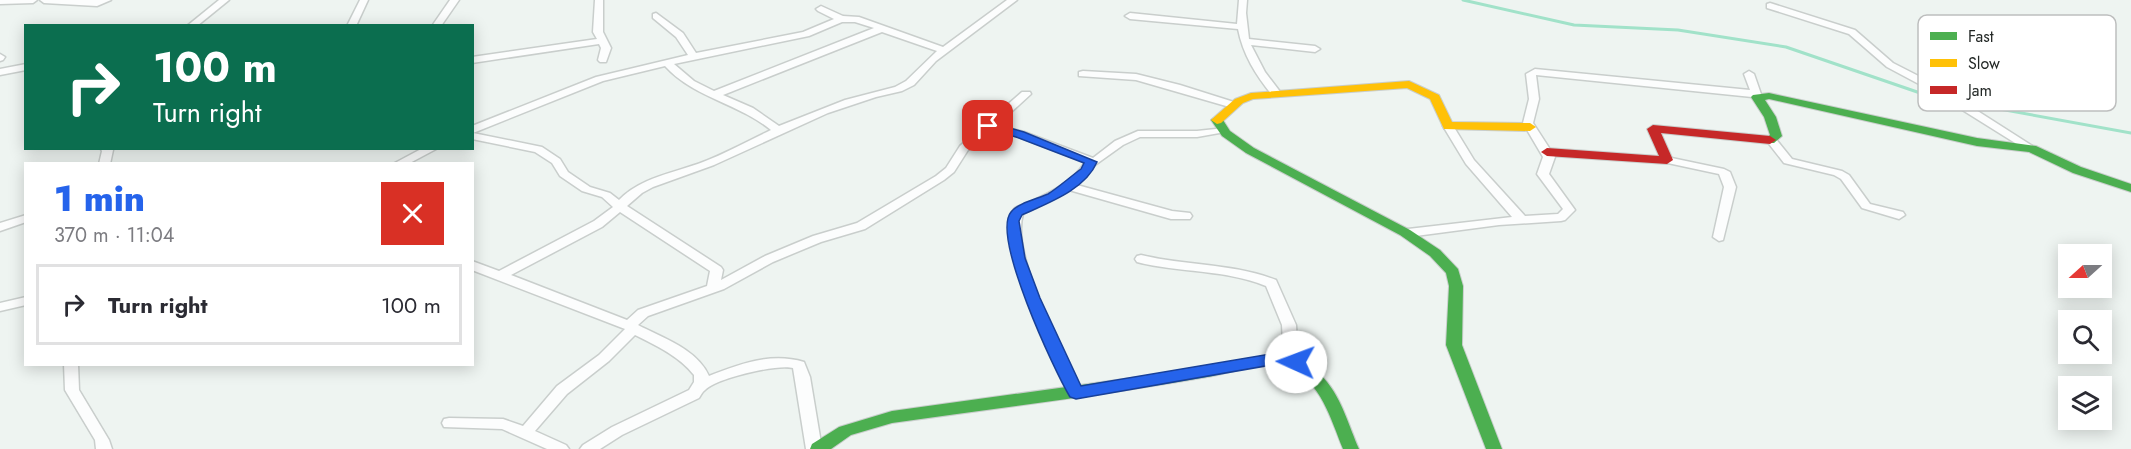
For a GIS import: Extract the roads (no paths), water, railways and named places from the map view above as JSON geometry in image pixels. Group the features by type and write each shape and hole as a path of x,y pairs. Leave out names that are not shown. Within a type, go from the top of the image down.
{"street":[{"path":"0,1 33,0"},
{"path":"44,0 97,3 107,0"},
{"path":"194,24 225,0"},
{"path":"352,24 364,0"},
{"path":"437,24 455,0"},
{"path":"599,0 598,32 606,48 603,60"},
{"path":"499,276 598,224 620,207 629,196 656,182 689,172 777,130 853,101 898,89 910,83 945,51 1013,0"},
{"path":"1243,0 1242,27 1245,41 1254,63 1276,93"},
{"path":"1770,6 1852,32 1890,65 1918,80"},
{"path":"821,9 841,19"},
{"path":"656,16 680,35 694,57"},
{"path":"1130,16 1242,27"},
{"path":"474,129 600,80 667,63 806,34 841,19 856,18 945,51"},
{"path":"714,95 883,28"},
{"path":"474,60 602,41"},
{"path":"1245,41 1315,48"},
{"path":"667,63 683,79 764,117 777,130"},
{"path":"0,72 24,67"},
{"path":"1408,234 1521,219 1561,217 1569,210 1543,174 1549,157 1530,128 1528,118 1534,99 1531,74 1535,72 1769,96 1977,142 2032,149"},
{"path":"1083,74 1136,77 1233,105"},
{"path":"1667,160 1653,129 1771,140 1776,136 1770,117 1756,95 1749,74"},
{"path":"1494,449 1454,345 1451,330 1456,278 1454,272 1432,249 1408,234 1248,150 1221,130 1217,125 1217,118 1233,105 1251,96 1409,84 1436,97 1448,126 1481,175 1521,219"},
{"path":"526,433 562,390 604,358 643,313 719,286 769,259 817,239 861,226 950,170 964,148 1026,94"},
{"path":"1971,111 2032,149 2077,170 2131,188"},
{"path":"988,126 1020,134 1091,162"},
{"path":"1448,126 1530,128"},
{"path":"1076,393 1032,298 1018,258 1012,221 1017,213 1054,196 1087,171 1091,162 1138,134 1197,134 1221,130"},
{"path":"474,136 538,149 556,161 564,174 586,189 606,195 620,207 717,270 713,285 719,286"},
{"path":"1771,140 1788,161 1838,173 1845,177 1866,207 1899,215"},
{"path":"402,162 429,150"},
{"path":"1547,152 1667,160 1724,172 1730,187 1719,237"},
{"path":"1066,186 1171,215 1186,216"},
{"path":"0,227 24,219"},
{"path":"1141,259 1177,266 1227,268 1270,283 1289,325 1291,361"},
{"path":"474,266 659,339 689,358 701,375 701,385"},
{"path":"0,308 24,302"},
{"path":"588,449 616,431 694,394 701,385 728,374 780,362 792,362 799,365 816,449 845,431 892,417 1076,393 1277,359 1296,362 1314,378 1324,391 1351,449"},
{"path":"71,366 72,390 102,440 104,449"},
{"path":"449,423 503,424 561,449"}],"waterway":[{"path":"1463,0 1574,25 1678,30 1786,47 1918,92"},
{"path":"2010,111 2131,133"}]}
